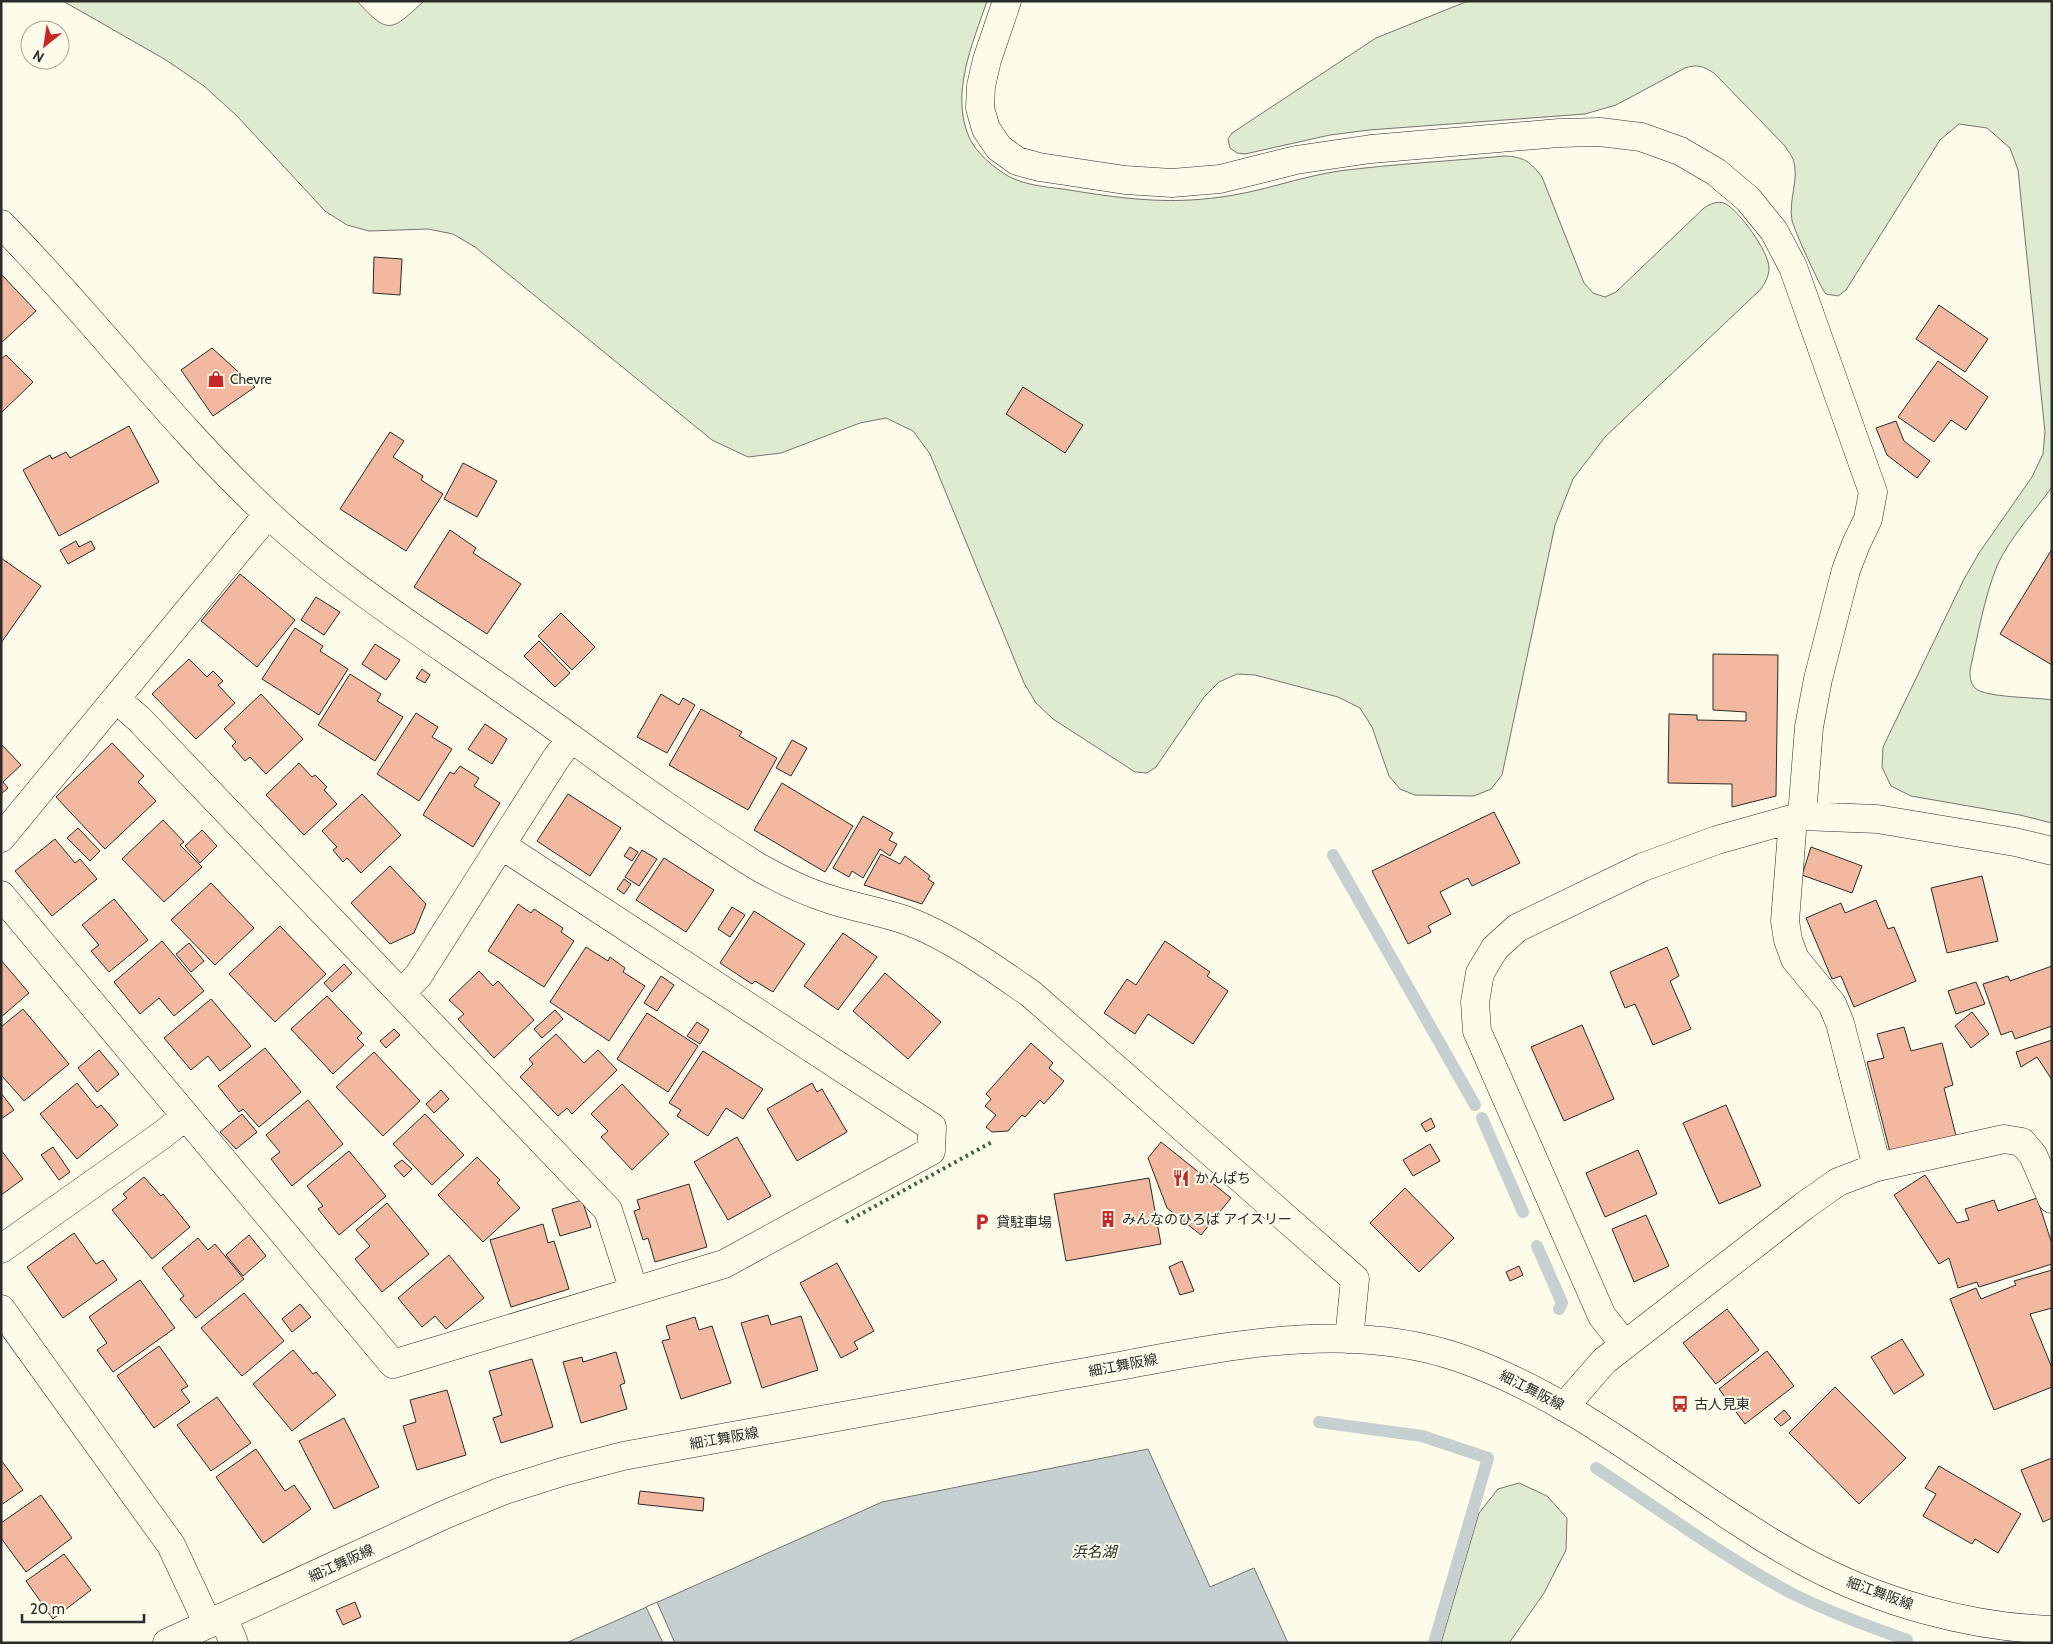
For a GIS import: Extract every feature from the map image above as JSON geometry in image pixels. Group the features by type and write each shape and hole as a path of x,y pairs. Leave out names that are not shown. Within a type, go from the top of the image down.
{"street":[{"path":"1007,1 987,60 981,86 980,108 986,129 999,148 1017,161 1039,167 1125,180 1172,184 1220,179 1296,160 1371,148 1559,133 1600,132 1641,137 1680,151 1716,172 1748,199 1774,231 1793,267 1873,492 1868,519 1846,570 1818,679 1809,727 1785,921 1788,940 1795,959 1832,1004 1840,1023 1877,1167"},
{"path":"1,224 60,287 202,449 268,514 326,564 571,738 758,867 794,886 831,900 909,921 992,967 1031,994 1355,1279 1349,1339"},
{"path":"1,838 268,514"},
{"path":"116,699 139,719 608,1210 634,1291"},
{"path":"401,993 418,976 571,738"},
{"path":"1625,1345 1602,1316 1478,1031 1475,1002 1480,973 1495,948 1517,928 1643,867 1717,840 1798,817 1877,819 2015,842 2052,851"},
{"path":"1,895 392,1364 724,1264 931,1151 932,1127 501,845"},
{"path":"1,1250 186,1116"},
{"path":"1564,1406 1604,1361 1838,1182 1877,1167 2004,1139 2022,1142 2033,1155 2052,1199"},
{"path":"1,1309 171,1545 215,1621 234,1643"},
{"name":"細江舞阪線","path":"167,1643 444,1515 502,1491 562,1472 614,1459 1161,1358 1295,1340 1349,1339 1403,1344 1455,1356 1506,1375 1564,1406 1756,1533 1807,1563 1861,1588 1917,1607 1974,1621 2052,1630"}],"green space":[{"path":"63,1 357,1 376,20 390,25 404,19 424,1 987,1 966,68 962,103 964,120 969,137 980,154 1002,172 1021,182 1122,198 1200,199 1236,195 1339,171 1505,156 1526,161 1542,177 1584,283 1593,293 1605,297 1616,292 1704,208 1717,202 1732,208 1753,233 1768,261 1769,271 1761,289 1605,437 1573,479 1555,525 1502,775 1491,789 1474,796 1415,795 1400,789 1389,776 1372,727 1360,708 1338,697 1255,675 1237,674 1219,682 1204,697 1156,767 1147,773 1135,772 1053,719 1036,703 1024,683 930,454 913,431 886,418 860,423 781,453 748,457 712,440 475,247 453,234 428,229 369,231 347,225 325,211 237,116 204,86 166,60"},
{"path":"1468,1 2052,1 2052,487 2015,535 1997,566 1985,604 1970,677 1975,688 1989,694 2052,700 2052,823 2020,815 1911,796 1891,786 1882,767 1883,747 1964,579 1979,553 2032,477 2043,454 2045,432 2018,170 2010,148 1987,128 1959,124 1940,140 1846,290 1838,296 1826,294 1823,290 1792,220 1791,205 1795,181 1795,166 1791,155 1785,146 1715,74 1700,66 1685,68 1616,105 1585,114 1369,130 1330,135 1245,154 1237,153 1230,148 1228,139 1232,133 1376,38"},
{"path":"1519,1483 1547,1496 1567,1518 1566,1550 1544,1593 1509,1643 1441,1643 1479,1513 1498,1489"}],"water":[{"name":"浜名湖","path":"1148,1449 1210,1587 1254,1568 1288,1643 566,1643 882,1502"}],"pier":[{"path":"657,1602 675,1643 663,1643 646,1607"}],"building":[{"path":"374,257 402,259 400,295 373,293"},
{"path":"1,274 36,311 1,343"},
{"path":"1939,305 1988,339 1965,372 1916,339"},
{"name":"Chevre","path":"212,348 255,387 213,416 181,370"},
{"path":"6,355 33,382 1,413 1,359"},
{"path":"1938,361 1988,397 1966,430 1951,420 1934,442 1898,417"},
{"path":"1023,387 1083,425 1065,453 1006,414"},
{"path":"1896,421 1904,441 1930,461 1917,478 1887,455 1876,428"},
{"path":"129,426 159,482 59,536 23,470 50,455 52,459 66,452 70,458"},
{"path":"390,432 404,441 393,457 423,476 421,480 443,494 406,551 340,509"},
{"path":"463,463 497,481 477,517 444,499"},
{"path":"450,530 476,548 473,553 521,584 487,634 414,587"},
{"path":"76,541 79,547 91,541 95,549 68,564 60,550"},
{"path":"2052,549 2052,665 2000,634"},
{"path":"1,558 41,586 1,643"},
{"path":"240,574 295,620 257,667 201,621"},
{"path":"316,597 340,612 324,635 301,620"},
{"path":"561,613 595,647 572,670 538,636"},
{"path":"295,628 323,646 320,651 348,669 319,715 262,679"},
{"path":"539,641 570,673 555,687 524,656"},
{"path":"375,644 400,660 386,680 362,664"},
{"path":"1713,654 1778,655 1776,796 1732,807 1732,784 1668,783 1669,714 1697,715 1697,720 1746,721 1746,712 1713,710"},
{"path":"189,659 207,677 213,671 223,681 218,685 235,703 196,739 152,694"},
{"path":"422,669 430,675 425,683 416,678"},
{"path":"350,674 381,694 377,701 403,717 375,761 318,725"},
{"path":"261,694 303,739 266,774 250,757 245,761 232,746 236,742 224,729"},
{"path":"661,694 679,705 683,698 695,705 667,753 637,737"},
{"path":"701,709 742,732 739,736 777,758 748,810 669,765"},
{"path":"416,713 438,727 432,737 452,749 419,801 377,774"},
{"path":"485,724 507,739 492,764 468,749"},
{"path":"792,740 807,748 791,776 776,768"},
{"path":"112,743 144,776 138,782 156,801 105,849 56,797"},
{"path":"1,744 21,765 3,782 8,788 1,794"},
{"path":"299,763 312,777 315,775 327,787 324,790 337,804 304,835 266,795"},
{"path":"460,766 479,778 474,786 500,803 473,847 423,815 450,772 454,774"},
{"path":"782,783 853,826 825,872 754,830"},
{"path":"362,794 401,835 361,873 347,858 343,862 333,850 337,847 322,831"},
{"path":"568,794 621,828 590,876 537,841"},
{"path":"1494,812 1520,863 1472,886 1468,878 1440,892 1451,914 1428,926 1431,932 1408,944 1372,871"},
{"path":"863,816 893,833 889,840 897,844 890,856 880,849 863,878 852,871 849,877 833,868"},
{"path":"163,820 184,842 180,845 202,867 164,902 122,859"},
{"path":"78,828 100,851 90,861 67,838"},
{"path":"202,830 217,846 200,863 185,846"},
{"path":"55,839 75,863 80,859 97,879 52,916 15,871"},
{"path":"630,847 638,852 632,861 624,856"},
{"path":"1811,847 1862,866 1852,893 1802,875"},
{"path":"642,850 657,859 639,886 625,877"},
{"path":"881,854 900,864 905,856 930,876 928,879 934,883 922,904 864,885"},
{"path":"664,858 714,890 686,932 636,900"},
{"path":"390,866 426,904 414,933 390,944 351,903"},
{"path":"1982,876 1998,941 1947,953 1931,888"},
{"path":"624,879 631,884 624,894 617,889"},
{"path":"211,883 254,928 215,965 171,920"},
{"path":"114,899 148,940 109,972 91,951 99,945 82,925"},
{"path":"1876,900 1888,929 1894,927 1916,981 1854,1007 1841,976 1832,979 1806,918 1841,903 1845,913"},
{"path":"518,904 531,913 534,909 563,928 561,932 574,941 544,987 488,951"},
{"path":"732,907 745,915 730,937 718,929"},
{"path":"754,911 805,944 773,992 755,981 752,984 720,963"},
{"path":"280,926 326,974 275,1022 229,974"},
{"path":"843,933 877,957 838,1010 804,986"},
{"path":"162,941 204,991 174,1016 159,998 140,1014 114,982"},
{"path":"1165,941 1210,972 1207,976 1228,991 1193,1044 1148,1014 1135,1034 1104,1013 1127,979 1136,985"},
{"path":"189,943 204,961 191,972 176,954"},
{"path":"586,947 608,961 610,957 625,968 623,972 645,986 609,1041 550,1002"},
{"path":"1667,947 1679,976 1670,981 1691,1029 1653,1045 1635,1004 1625,1008 1610,972"},
{"path":"1,960 29,993 1,1017"},
{"path":"344,964 352,973 332,992 324,983"},
{"path":"2052,966 2052,1026 2015,1039 2012,1031 2001,1035 1983,984 2008,976 2010,981"},
{"path":"479,971 493,986 498,981 534,1020 494,1058 458,1019 464,1014 449,1000"},
{"path":"885,973 941,1022 908,1059 853,1011"},
{"path":"661,976 674,985 657,1011 644,1003"},
{"path":"1976,982 1985,1004 1956,1014 1948,991"},
{"path":"327,996 362,1033 357,1038 364,1045 333,1074 291,1029"},
{"path":"211,999 251,1046 220,1071 208,1056 191,1070 164,1038"},
{"path":"23,1009 69,1064 24,1101 1,1075 1,1027"},
{"path":"555,1010 563,1019 542,1038 534,1029"},
{"path":"1972,1012 1989,1034 1971,1048 1955,1026"},
{"path":"647,1013 698,1046 668,1092 617,1059"},
{"path":"697,1022 709,1030 700,1044 687,1036"},
{"path":"1582,1025 1614,1099 1564,1121 1531,1047"},
{"path":"1904,1027 1911,1051 1942,1043 1953,1085 1944,1088 1956,1136 1890,1152 1867,1062 1884,1058 1877,1034"},
{"path":"394,1029 400,1035 386,1048 380,1041"},
{"path":"556,1034 584,1063 598,1050 617,1070 572,1114 567,1108 558,1116 520,1077 533,1064 529,1059"},
{"path":"2052,1040 2052,1080 2037,1057 2021,1067 2016,1052"},
{"path":"1031,1043 1053,1063 1049,1068 1064,1081 1044,1104 1040,1100 1025,1117 1022,1115 1008,1131 992,1132 986,1127 996,1115 985,1106 991,1099 986,1094"},
{"path":"265,1048 301,1092 259,1127 243,1109 239,1112 218,1086"},
{"path":"99,1050 119,1074 97,1092 78,1068"},
{"path":"703,1051 763,1089 743,1119 726,1108 708,1136 677,1116 681,1110 669,1103"},
{"path":"374,1052 420,1101 383,1136 336,1087"},
{"path":"77,1083 97,1108 101,1105 118,1125 77,1159 40,1114"},
{"path":"812,1083 817,1092 822,1089 847,1132 797,1161 767,1109"},
{"path":"622,1084 669,1134 632,1170 601,1137 608,1131 591,1114"},
{"path":"441,1090 449,1099 434,1113 426,1104"},
{"path":"1,1093 14,1110 1,1119"},
{"path":"308,1100 343,1144 292,1186 271,1159 280,1152 266,1135"},
{"path":"1726,1105 1761,1186 1719,1204 1683,1123"},
{"path":"242,1114 257,1132 236,1149 220,1132"},
{"path":"425,1114 464,1155 432,1185 393,1144"},
{"path":"1431,1118 1435,1127 1426,1132 1421,1124"},
{"path":"737,1137 771,1196 728,1220 694,1162"},
{"name":"かんぱち","path":"1161,1142 1231,1198 1201,1235 1167,1208 1148,1158"},
{"path":"1430,1144 1440,1161 1413,1176 1403,1160"},
{"path":"53,1147 70,1172 59,1180 41,1155"},
{"path":"1,1150 23,1179 1,1195"},
{"path":"1638,1150 1657,1194 1605,1217 1586,1173"},
{"path":"349,1151 386,1196 339,1235 318,1209 323,1206 307,1186"},
{"path":"477,1157 500,1180 497,1183 520,1208 483,1242 438,1195"},
{"path":"402,1160 412,1169 404,1177 394,1166"},
{"path":"1925,1175 1957,1223 1969,1220 1965,1209 1994,1200 1998,1211 2037,1198 2052,1244 2052,1264 1979,1287 1977,1282 1958,1288 1949,1258 1939,1264 1894,1195"},
{"path":"144,1177 161,1196 163,1194 190,1227 152,1259 112,1210 127,1198 123,1194"},
{"name":"みんなのひろば アイスリー","path":"1149,1178 1161,1244 1066,1261 1054,1194"},
{"path":"689,1184 707,1247 655,1262 648,1238 643,1240 634,1211 640,1209 637,1200"},
{"path":"1405,1188 1454,1238 1419,1272 1370,1223"},
{"path":"582,1200 591,1227 560,1236 552,1209"},
{"path":"387,1203 429,1254 382,1292 355,1259 370,1246 356,1230"},
{"path":"1646,1215 1669,1266 1634,1282 1612,1229"},
{"path":"543,1224 548,1243 554,1241 569,1289 511,1307 490,1240"},
{"path":"74,1233 96,1264 103,1260 117,1280 63,1318 27,1267"},
{"path":"249,1235 266,1256 243,1276 226,1255"},
{"path":"198,1238 208,1250 215,1244 244,1279 196,1318 180,1299 184,1296 162,1268"},
{"path":"449,1255 484,1298 446,1329 435,1316 422,1327 398,1298"},
{"path":"1182,1261 1194,1291 1180,1295 1169,1267"},
{"path":"837,1263 874,1331 854,1342 858,1349 841,1358 800,1283"},
{"path":"1519,1266 1523,1275 1510,1281 1506,1272"},
{"path":"2052,1270 2052,1308 2030,1314 2052,1368 2052,1387 1994,1410 1950,1299 1976,1288 1981,1299 2016,1285 2014,1281"},
{"path":"140,1280 175,1328 113,1372 97,1350 107,1343 89,1317"},
{"path":"244,1293 284,1341 242,1376 201,1328"},
{"path":"300,1304 311,1317 292,1332 282,1319"},
{"path":"1727,1309 1759,1350 1716,1384 1683,1343"},
{"path":"768,1315 771,1325 801,1316 818,1370 762,1388 741,1323"},
{"path":"695,1317 699,1330 712,1326 731,1383 681,1399 662,1341 670,1339 666,1326"},
{"path":"1902,1339 1924,1375 1894,1394 1871,1357"},
{"path":"159,1346 188,1386 181,1390 190,1402 154,1428 117,1376"},
{"path":"293,1350 313,1374 316,1372 336,1395 292,1431 253,1384"},
{"path":"1767,1351 1794,1386 1745,1424 1719,1389"},
{"path":"616,1352 625,1383 620,1385 627,1409 581,1423 563,1362 582,1357 583,1362"},
{"path":"532,1359 553,1427 501,1443 493,1418 502,1415 489,1371"},
{"path":"1835,1387 1906,1458 1859,1504 1789,1433"},
{"path":"447,1390 466,1455 417,1470 403,1426 416,1422 410,1400"},
{"path":"217,1397 251,1443 211,1471 177,1425"},
{"path":"1784,1410 1791,1418 1781,1426 1774,1419"},
{"path":"344,1418 379,1487 334,1509 299,1441"},
{"path":"256,1449 285,1491 294,1485 311,1509 263,1543 216,1477"},
{"path":"2052,1458 2052,1518 2043,1522 2021,1470"},
{"path":"1,1460 23,1490 1,1505"},
{"path":"1939,1466 2021,1514 1998,1553 1975,1539 1972,1544 1923,1516 1936,1494 1925,1488"},
{"path":"640,1491 704,1498 703,1511 638,1504"},
{"path":"41,1495 72,1538 26,1572 1,1538 1,1523"},
{"path":"64,1554 91,1590 53,1619 26,1581"},
{"path":"355,1602 361,1617 343,1625 336,1610"}],"waterway":[{"path":"1333,855 1475,1105"},
{"path":"1482,1118 1523,1212"},
{"path":"1537,1246 1562,1303 1559,1309"},
{"path":"1319,1422 1422,1436 1488,1458 1434,1643"},
{"path":"1596,1468 1717,1549 1791,1593 1834,1613 1907,1640"}],"hedge":[{"path":"846,1222 992,1142"}],"place":[{"name":"Chevre","path":"216,379"},
{"name":"かんぱち","path":"1181,1178"},
{"name":"みんなのひろば アイスリー","path":"1108,1219"},
{"name":"貸駐車場","path":"982,1222"},
{"name":"古人見東","path":"1680,1404"}]}
